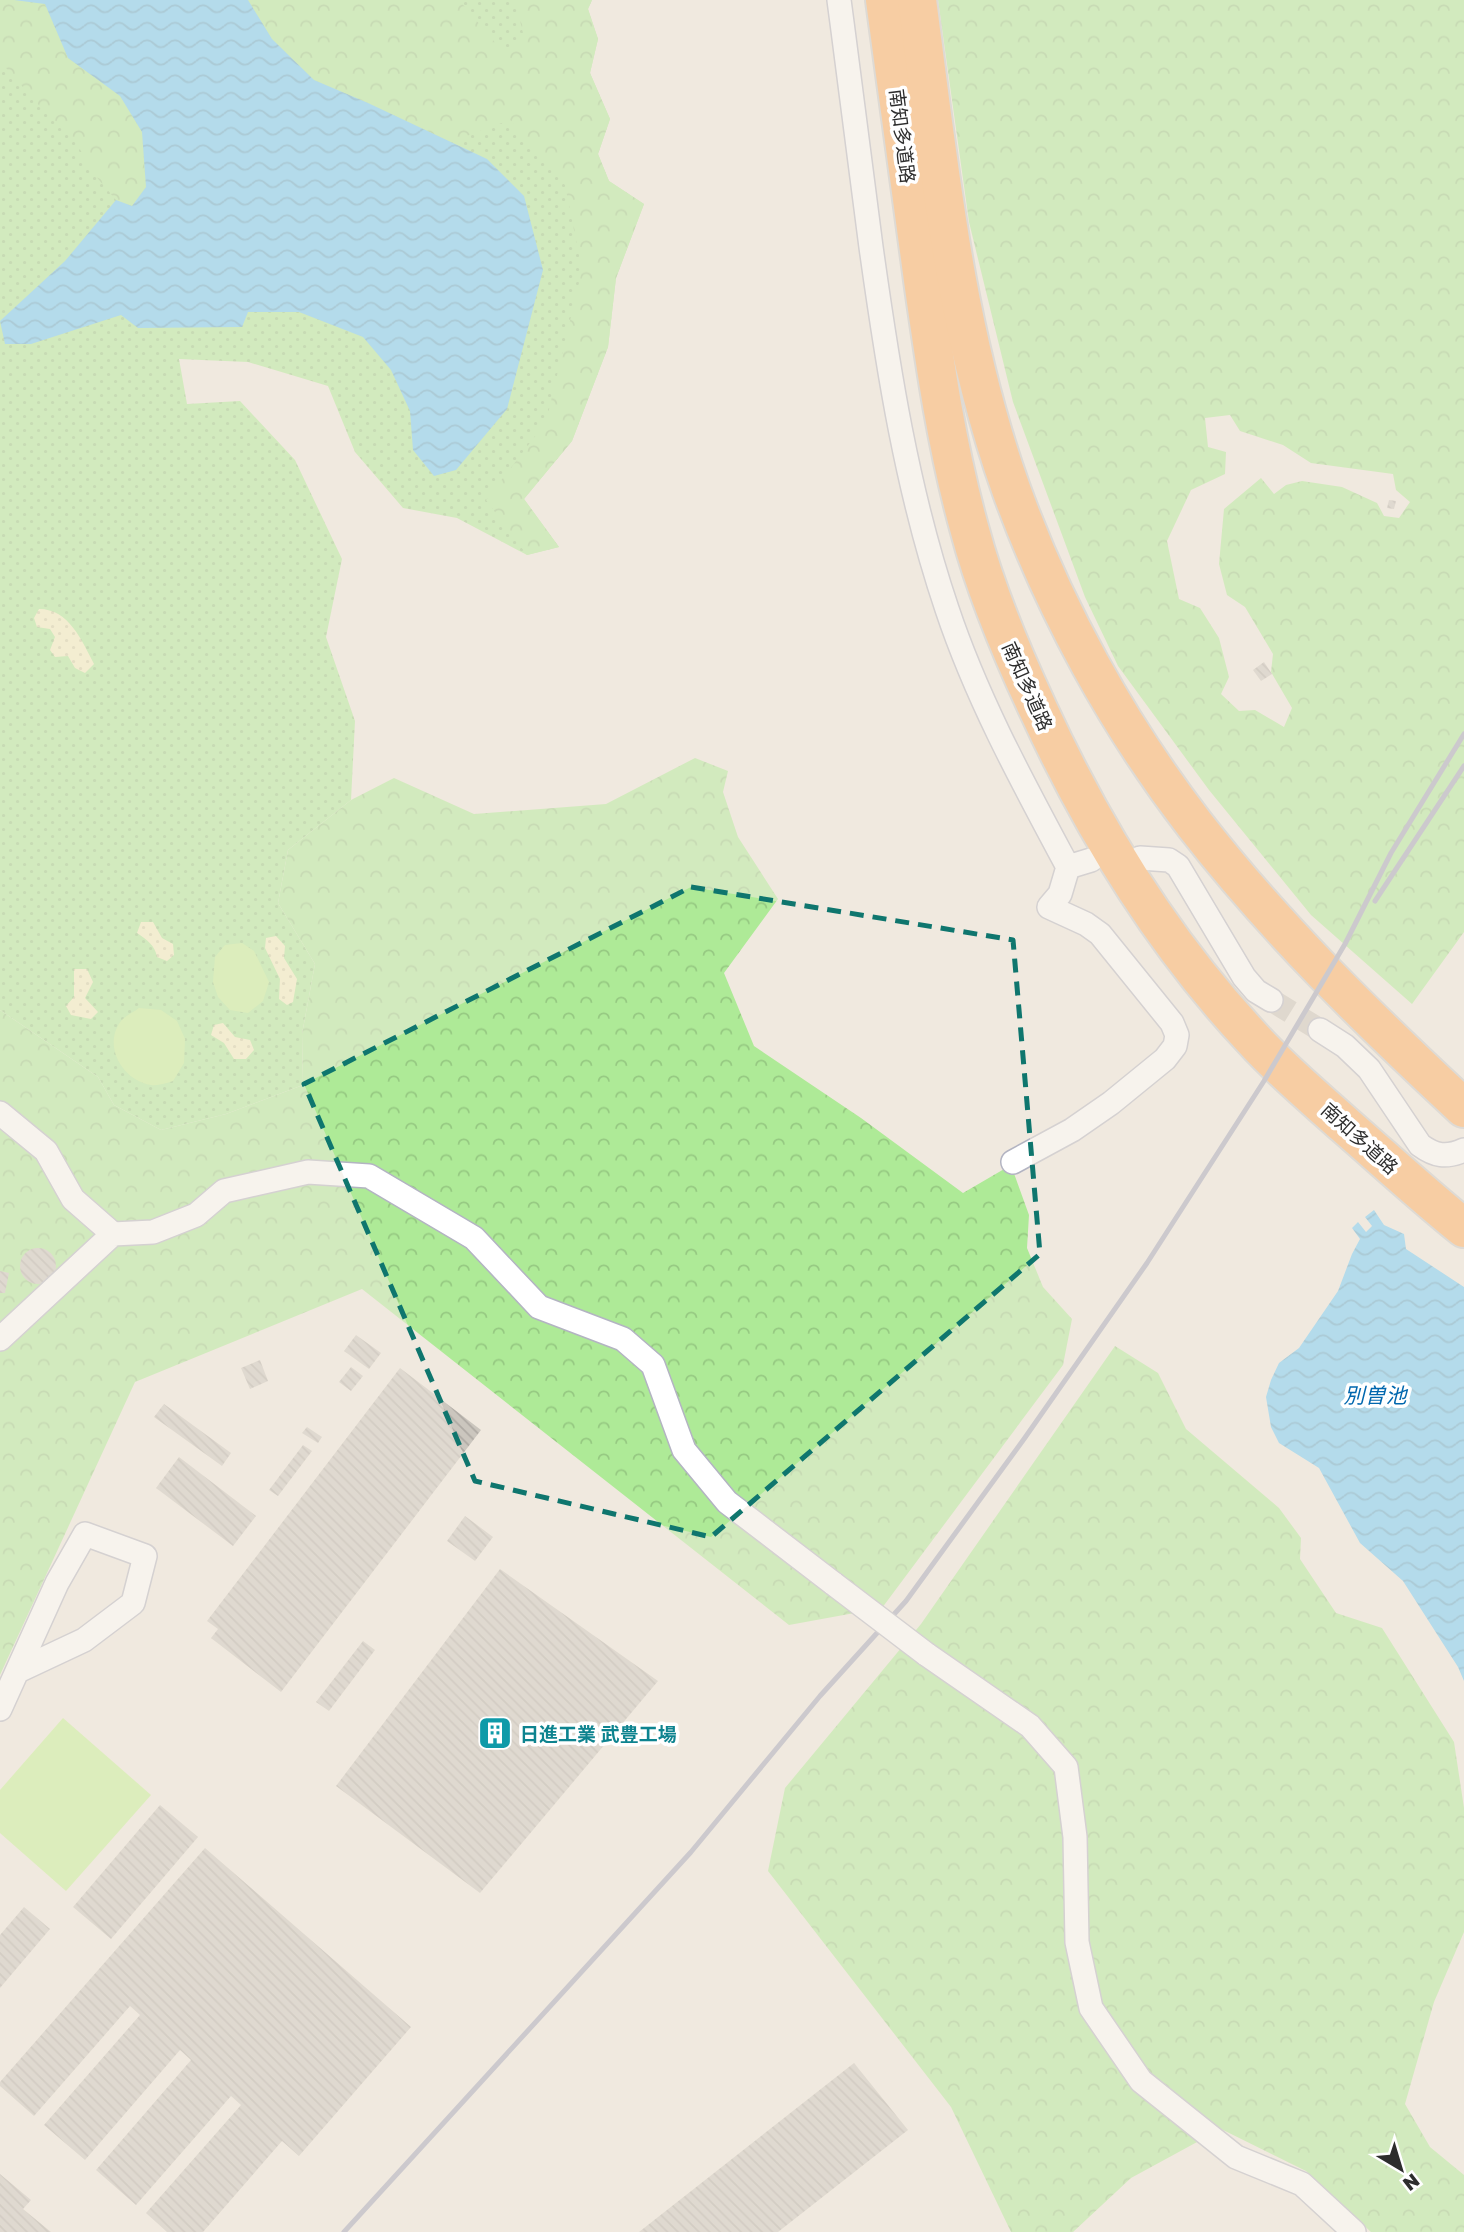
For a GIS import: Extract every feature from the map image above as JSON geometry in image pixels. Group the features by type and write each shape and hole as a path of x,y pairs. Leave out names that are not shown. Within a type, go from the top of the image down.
{"highway":[{"name":"南知多道路","path":"885,0 937,380 952,458 970,533 993,601 1017,664 1065,768 1103,838 1144,902 1180,953 1253,1040 1303,1088 1464,1227"},
{"name":"南知多道路","path":"917,0 949,244 970,342 1011,489 1070,625 1110,698 1154,768 1195,824 1309,957 1363,1013 1464,1108"}],"street":[{"path":"839,0 885,348 902,440 925,535 947,609 973,677 1014,767 1068,867 1060,894 1049,907 1086,924 1100,934 1172,1023 1177,1035 1175,1046 1165,1059 1111,1103 1072,1130 1013,1162"},
{"path":"1140,858 1169,860 1178,866 1244,977 1256,991 1271,1000"},
{"path":"1068,867 1091,860"},
{"path":"1320,1030 1345,1046 1369,1069 1420,1145 1432,1154 1447,1156 1464,1150"},
{"path":"0,1113 46,1151 73,1199 113,1234"},
{"path":"0,1339 113,1234 153,1232 196,1215 223,1191 308,1172 369,1176 474,1238 539,1307 623,1339 653,1365 684,1450 727,1502 926,1654 1030,1726 1066,1767 1075,1838 1077,1941 1091,2008 1141,2081 1236,2157 1302,2185 1354,2232"},
{"path":"0,1709 57,1583 85,1534 145,1556 133,1603 85,1640 18,1671"}],"highlighted area":[{"path":"691,887 1013,940 1040,1254 711,1537 475,1481 304,1084"}],"green space":[{"path":"0,0 592,0 588,9 598,39 590,73 610,119 598,154 609,181 644,204 616,278 608,347 572,441 524,499 559,547 527,555 457,518 403,508 355,452 328,386 248,362 179,359 187,404 240,401 295,460 342,559 326,637 355,721 351,800 288,850 278,903 315,964 302,1034 303,1085 226,1114 161,1130 114,1105 98,1077 0,1010"},
{"path":"0,0 45,4 68,58 120,96 142,132 146,187 132,206 116,200 94,174 73,137 43,110 0,61"},
{"path":"248,0 459,0 504,53 524,37 515,0 592,0 588,9 598,39 590,73 610,119 598,154 609,181 644,204 616,278 608,347 572,441 524,499 559,547 527,555 486,500 546,422 582,270 565,185 510,120 450,142 314,80 272,39"},
{"path":"938,0 1464,0 1464,932 1412,1004 1311,915 1209,790 1118,666 1085,597 1013,402 969,222","holes":["1230,415 1240,431 1283,445 1311,463 1393,474 1396,490 1410,502 1399,518 1384,516 1377,503 1342,487 1302,481 1286,485 1274,494 1261,478 1224,509 1219,564 1227,595 1245,607 1273,654 1271,672 1292,708 1284,727 1255,710 1239,711 1221,694 1229,677 1219,638 1200,608 1179,599 1167,541 1191,490 1225,474 1226,452 1208,447 1205,418"]},
{"path":"695,758 728,771 723,792 738,837 778,899 724,973 754,1046 861,1118 963,1193 1011,1165 1029,1215 1027,1248 1043,1287 1072,1319 1063,1365 882,1608 789,1625 362,1289 135,1382 0,1675 0,1010 98,1077 114,1105 161,1130 226,1114 303,1085 302,1034 315,964 278,903 288,850 351,800 394,778 474,814 606,804"},
{"path":"242,943 254,951 269,982 263,1001 248,1013 230,1010 218,997 213,982 215,957 225,945"},
{"path":"139,1008 161,1010 177,1021 185,1039 184,1063 173,1081 154,1085 141,1082 124,1070 118,1061 114,1041 116,1031 123,1019"},
{"path":"1115,1346 1158,1373 1186,1429 1279,1508 1301,1538 1300,1559 1336,1613 1382,1628 1454,1742 1464,1808 1464,1932 1434,2002 1405,2104 1430,2147 1464,2175 1464,2232 1371,2232 1306,2171 1221,2129 1131,2178 1073,2232 1011,2232 951,2107 768,1871 785,1788 921,1624"},
{"path":"63,1718 151,1795 66,1891 0,1833 0,1790"}],"sand":[{"path":"39,609 59,614 73,628 94,664 85,673 75,668 68,656 55,657 50,650 55,637 50,629 37,627 34,618"},
{"path":"141,922 153,922 162,938 173,944 174,955 167,961 157,957 152,946 137,933"},
{"path":"276,936 285,946 284,958 297,979 293,1002 287,1005 279,999 280,979 265,948 266,938"},
{"path":"74,969 87,969 93,982 85,998 98,1012 91,1019 71,1015 66,1006 74,997"},
{"path":"223,1023 235,1037 250,1040 254,1050 246,1059 234,1059 224,1043 211,1035 214,1025"}],"water":[{"path":"14,0 248,0 272,39 314,80 487,159 524,196 543,270 507,409 456,470 434,476 413,450 410,411 391,370 363,337 299,312 248,312 242,327 138,328 121,315 31,344 5,344 0,321 65,261 116,200 132,206 146,187 142,132 120,96 68,58 45,4"},
{"name":"別曽池","path":"1374,1210 1384,1225 1404,1234 1406,1249 1464,1287 1464,1681 1458,1667 1403,1581 1360,1543 1319,1468 1279,1443 1271,1427 1266,1397 1279,1363 1299,1348 1338,1291 1360,1239 1352,1228 1358,1222 1366,1232 1372,1226 1365,1217"}],"building":[{"path":"1389,500 1396,501 1394,509 1387,508"},
{"path":"1264,662 1272,674 1261,681 1253,670"},
{"path":"38,1248 51,1253 56,1266 51,1279 38,1284 25,1279 20,1266 25,1253"},
{"path":"0,1271 9,1273 5,1293 0,1293"},
{"path":"356,1335 381,1353 369,1369 344,1351"},
{"path":"260,1360 268,1381 250,1389 241,1368"},
{"path":"351,1367 363,1376 351,1391 339,1382"},
{"path":"400,1368 481,1430 281,1692 211,1638 218,1629 207,1621"},
{"path":"164,1404 231,1453 222,1466 154,1417"},
{"path":"307,1427 322,1437 318,1443 302,1433"},
{"path":"303,1445 312,1451 278,1496 269,1490"},
{"path":"179,1457 256,1516 233,1546 156,1488"},
{"path":"465,1516 493,1537 475,1561 447,1541"},
{"name":"日進工業 武豊工場","path":"500,1569 658,1681 480,1893 336,1786"},
{"path":"363,1641 375,1650 329,1711 316,1702"},
{"path":"160,1805 198,1837 111,1939 73,1907"},
{"path":"205,1848 411,2027 299,2156 282,2141 203,2232 167,2232 146,2213 241,2105 231,2096 136,2205 96,2170 191,2060 180,2050 85,2160 44,2125 140,2015 130,2006 34,2116 0,2086 0,2082"},
{"path":"24,1907 50,1929 0,1988 0,1935"},
{"path":"854,2063 908,2130 778,2232 639,2232"},
{"path":"0,2174 31,2200 23,2209 51,2232 0,2232"}],"tunnel":[{"path":"1271,1000 1320,1030"}],"railway":[{"path":"344,2232 691,1852 820,1696 906,1601 1147,1263 1264,1081 1345,944 1391,853 1464,734"},
{"path":"1375,901 1464,766"}],"place":[{"name":"日進工業 武豊工場","path":"495,1733"}]}
